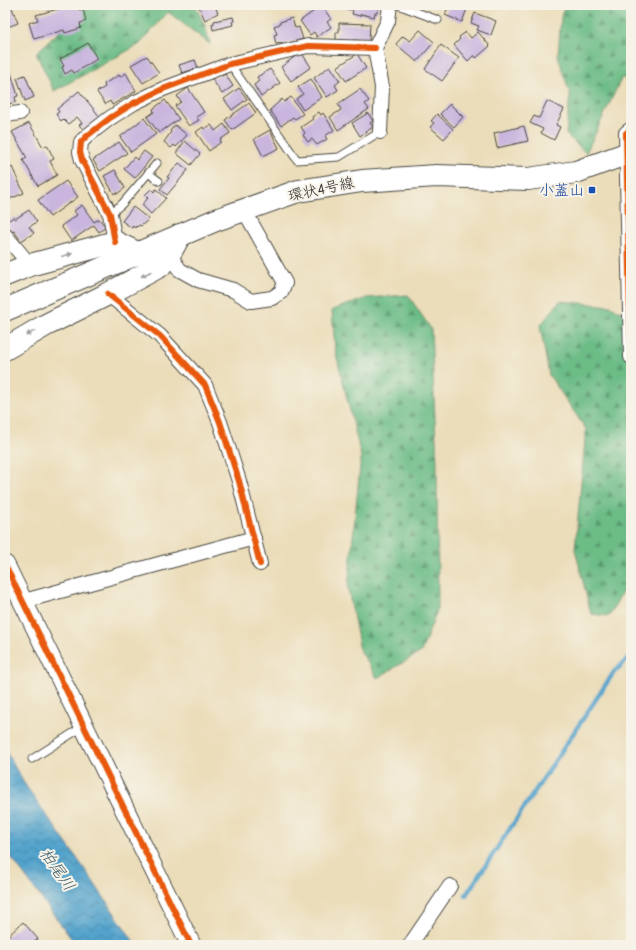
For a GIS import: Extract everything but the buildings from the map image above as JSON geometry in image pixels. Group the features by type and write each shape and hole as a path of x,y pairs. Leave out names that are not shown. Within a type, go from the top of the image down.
{"main road":[{"name":"環状4号線","path":"5,310 216,220 298,191 362,181 436,176 528,179 576,172 629,153"},
{"path":"5,349 46,325 160,266 169,255 180,235"},
{"path":"5,274 30,265 115,242 139,254"}],"street":[{"path":"380,132 382,87 375,48 388,21 390,5"},
{"path":"115,242 110,214 82,160 80,152 81,142 110,118 157,92 230,64 308,46 375,48"},
{"path":"5,115 20,113"},
{"path":"631,129 626,133 629,153 631,357"},
{"path":"169,255 180,270 198,280 233,290 251,301 272,298 281,292 285,283 244,210"},
{"path":"5,235 30,265"},
{"path":"108,294 160,336 206,385 220,422 239,481 260,564"},
{"path":"24,601 254,538"},
{"path":"5,564 191,945"},
{"path":"410,945 450,886"}],"lane":[{"path":"398,5 438,20"},
{"path":"230,64 297,160 339,157 380,132"},
{"path":"110,214 122,204 156,163"},
{"path":"148,173 159,181"},
{"path":"32,759 84,726"}],"green space":[{"path":"88,5 195,5 205,26 210,44 168,12 140,44 54,91 36,53"},
{"path":"565,5 631,5 631,84 622,77 586,153 566,134 570,94 558,56 561,17"},
{"path":"408,295 431,329 437,463 438,608 421,652 377,678 360,650 348,588 361,456 335,349 332,310 367,298"},
{"path":"560,301 611,306 631,318 631,576 609,616 591,614 575,549 586,429 549,375 540,326"}],"water":[{"name":"柏尾川","path":"5,750 24,783 136,945 76,945 5,849"}],"waterway":[{"path":"466,895 614,672 631,656"}],"cycle path":[{"path":"115,242 110,214 82,160 80,152 81,142 110,118 134,103 163,89 230,64 308,46 375,48"},
{"path":"631,129 626,133 631,357"},
{"path":"108,294 160,336 205,385 220,422 239,481 260,564"},
{"path":"5,565 191,945"}],"place":[{"name":"小蓋山","path":"592,190"}]}
